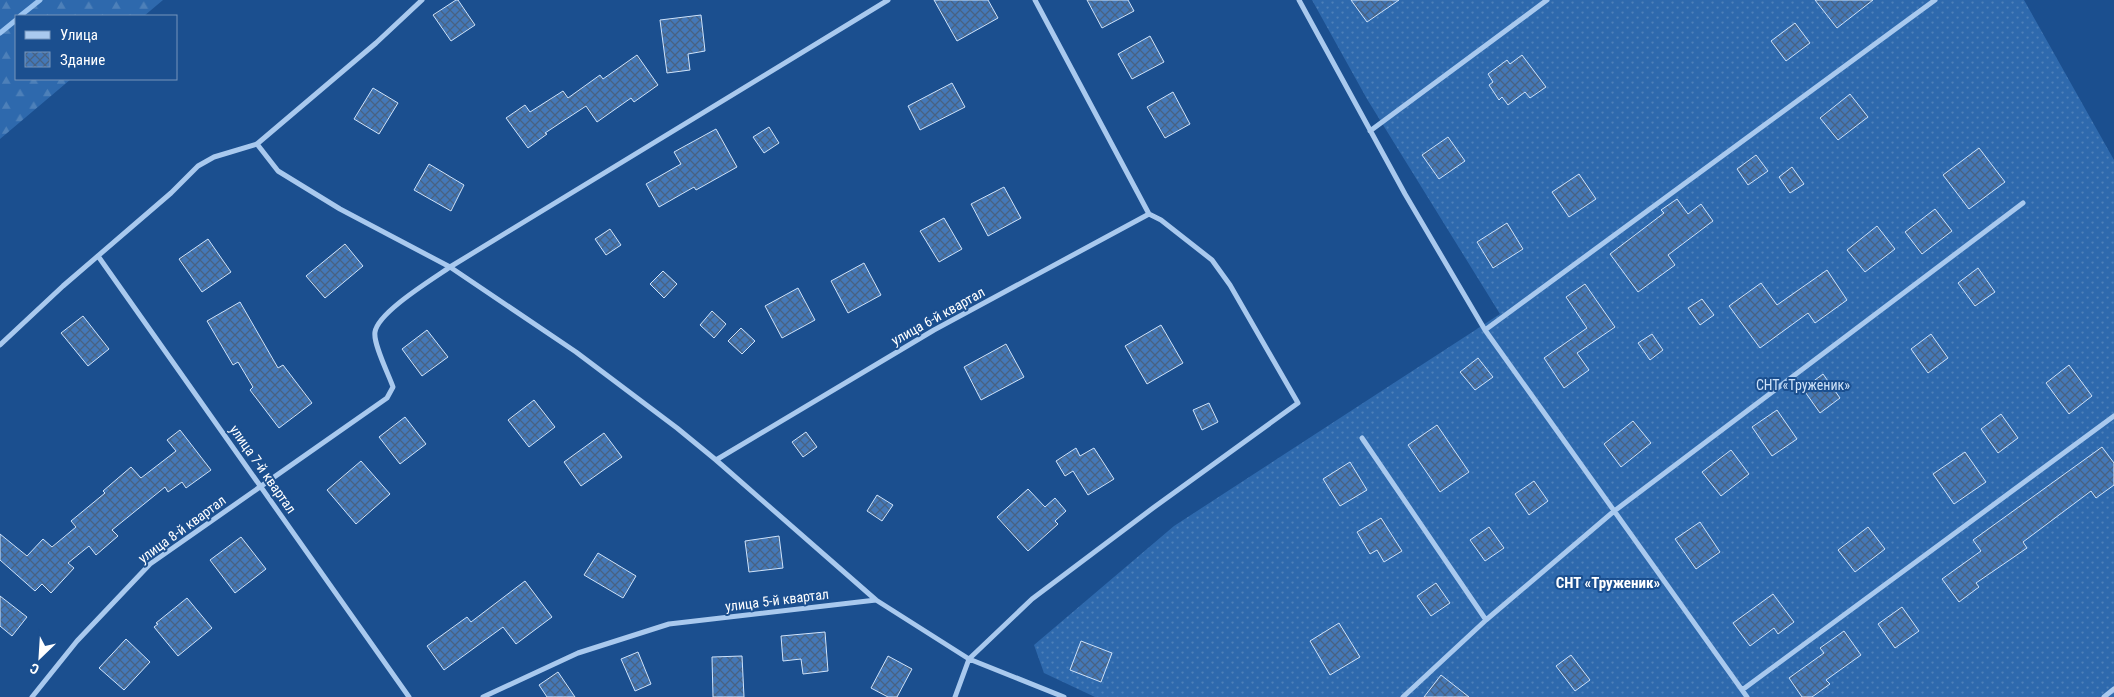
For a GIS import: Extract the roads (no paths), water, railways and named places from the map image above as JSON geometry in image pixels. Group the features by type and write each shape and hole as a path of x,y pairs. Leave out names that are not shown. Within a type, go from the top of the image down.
{"street":[{"path":"0,345 63,286 198,166 214,157 258,144 376,43 422,0"},
{"name":"улица 8-й квартал","path":"32,697 77,641 150,564 387,398 393,387 380,354 375,333 381,319 393,308 450,267 888,0"},
{"path":"955,697 969,659 1032,599 1298,403 1230,285 1212,260 1161,220 1149,214 1035,0"},
{"path":"1299,0 1323,41 1370,131 1485,330 1613,512 1747,697"},
{"path":"1370,131 1547,0"},
{"path":"1485,330 1935,0"},
{"path":"258,144 278,171 340,209 450,267 576,352 678,428 876,600 969,659 1064,697"},
{"path":"1403,697 1486,620 1613,512 2023,203"},
{"name":"улица 6-й квартал","path":"716,460 934,330 1149,214"},
{"name":"улица 7-й квартал","path":"98,256 262,486 408,697"},
{"path":"1742,690 2114,416"},
{"path":"1362,438 1486,620"},
{"name":"улица 5-й квартал","path":"483,697 578,653 668,624 876,600"},
{"path":"2104,697 2114,689"}],"waterway":[{"path":"21,15 40,0"},
{"path":"0,33 15,21"}],"district":[{"name":"СНТ «Труженик»","path":"1608,583"}]}
